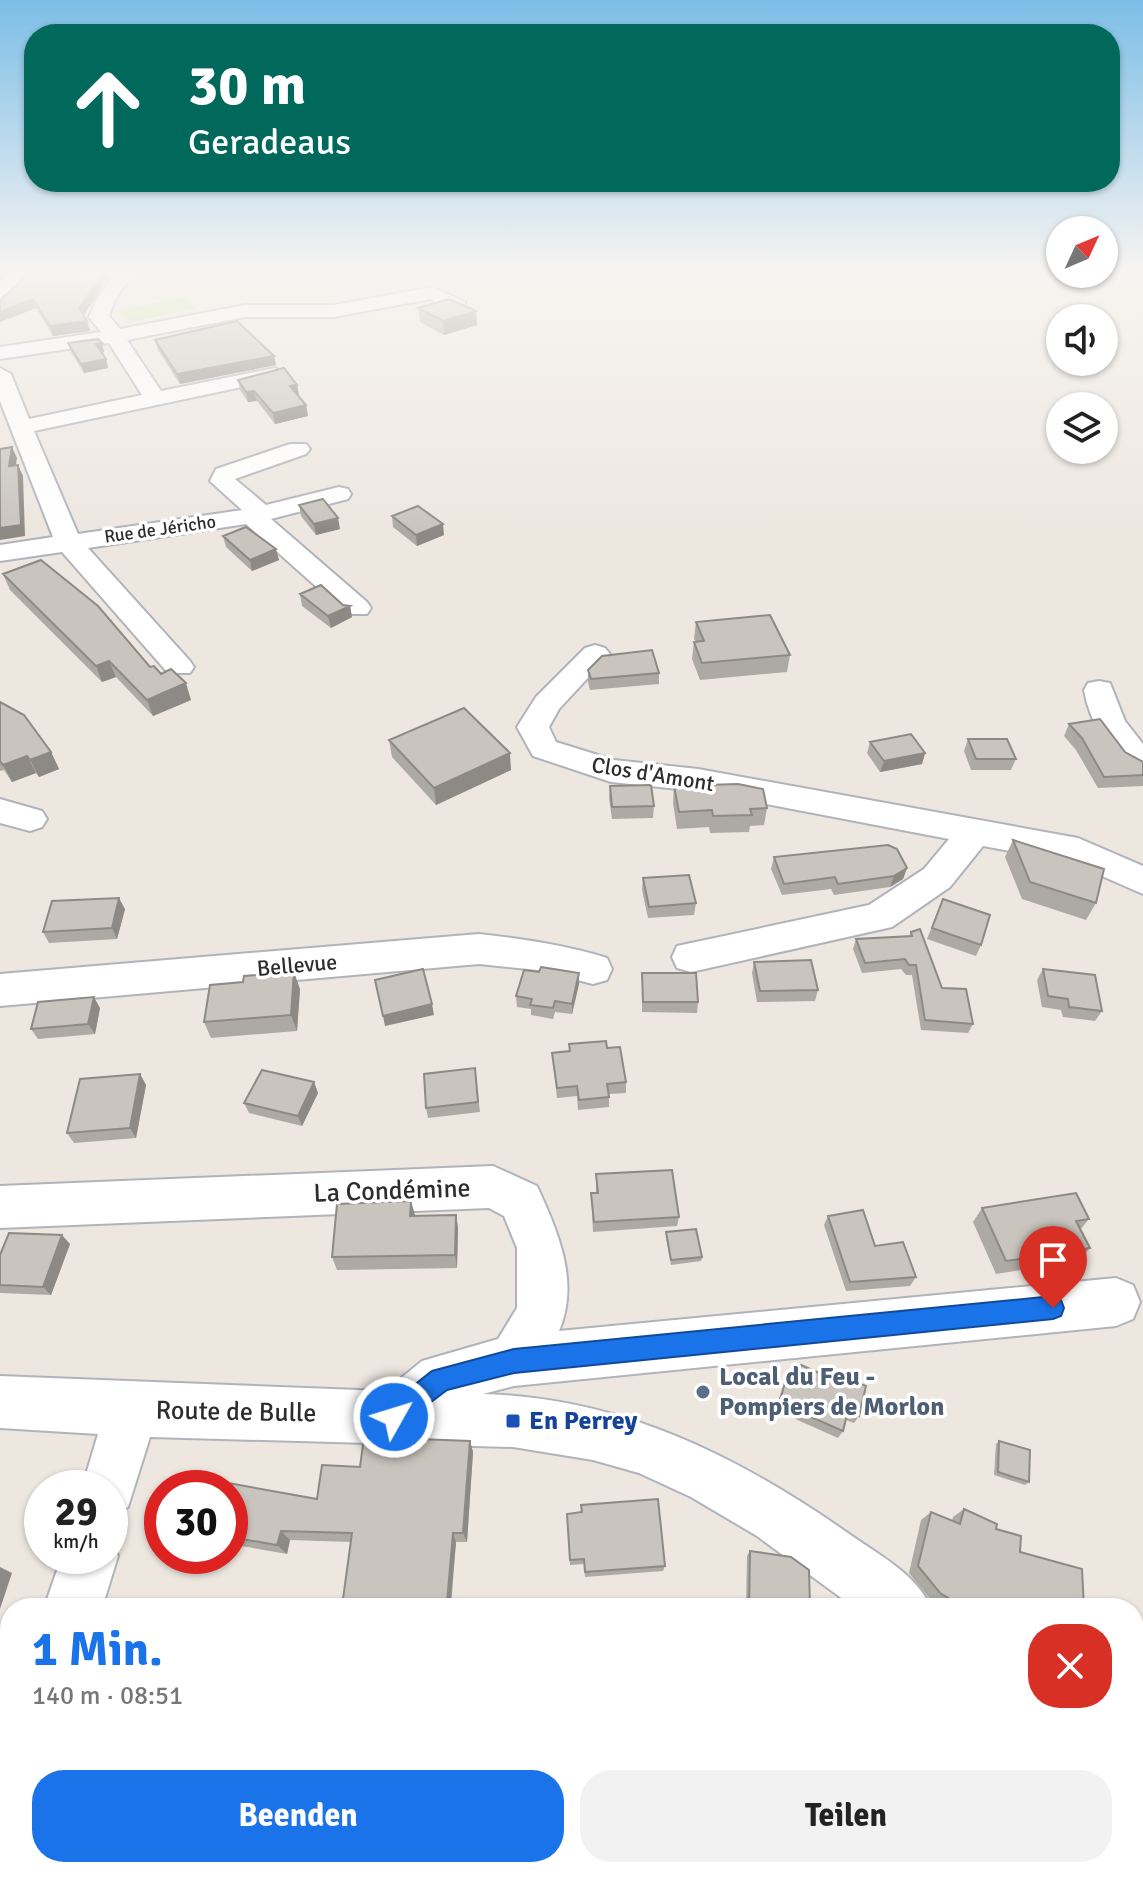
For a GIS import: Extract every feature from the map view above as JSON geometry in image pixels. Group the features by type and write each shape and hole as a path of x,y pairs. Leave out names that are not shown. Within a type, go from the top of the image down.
{"street":[{"path":"128,357 155,399"},
{"name":"Rue de Jéricho","path":"0,374 68,542 179,667"},
{"path":"22,427 275,374"},
{"name":"Rue de Jéricho","path":"298,449 224,474 222,481 357,608"},
{"name":"Rue de Jéricho","path":"68,542 256,514 339,494"},
{"path":"0,553 68,542"},
{"name":"Clos d'Amont","path":"595,654 547,704 533,727 544,749 611,771 698,780 1078,851 1143,881"},
{"path":"1099,690 1101,710 1121,741 1143,763"},
{"path":"691,957 879,917 937,878 976,831"},
{"name":"Bellevue","path":"0,990 479,949 538,955 593,969"},
{"name":"La Condémine","path":"0,1207 493,1187 521,1201 541,1248 542,1314 514,1361"},
{"path":"394,1417 440,1379 514,1361 1116,1302"},
{"name":"Route de Bulle","path":"0,1402 131,1410 513,1421 575,1430 636,1445 684,1465 788,1522 889,1598"},
{"path":"114,1470 131,1410"},
{"path":"76,1598 84,1574"}],"building":[{"path":"76,357 106,359 81,364"},
{"path":"166,357 271,357 177,374"},
{"path":"284,368 297,385 290,386 306,405 273,413 254,391 246,392 238,380"},
{"path":"12,447 9,466 18,465 21,525 0,528 0,449"},
{"path":"323,499 338,518 314,524 299,505"},
{"path":"418,506 443,524 416,535 392,516"},
{"path":"246,527 276,549 250,560 223,536"},
{"path":"41,560 98,606 150,667 154,666 161,674 171,669 186,683 147,700 109,661 96,666 3,574"},
{"path":"321,585 343,605 350,606 328,616 300,594"},
{"path":"770,615 790,655 702,663 694,642 704,641 696,622"},
{"path":"652,650 659,673 591,679 588,670 602,656"},
{"path":"0,702 24,715 51,752 30,760 27,756 3,765 0,761"},
{"path":"464,708 510,753 434,788 389,740"},
{"path":"1100,719 1125,752 1143,762 1143,775 1104,777 1082,738 1069,724"},
{"path":"911,734 925,753 884,761 870,742"},
{"path":"968,739 1007,739 1016,759 976,759"},
{"path":"738,784 763,789 767,808 750,809 752,815 713,816 712,810 679,812 674,786"},
{"path":"651,785 654,806 612,807 610,786"},
{"path":"1013,840 1104,869 1096,903 1030,882"},
{"path":"888,845 897,849 907,868 894,876 838,884 835,877 784,884 774,857"},
{"path":"689,875 696,903 649,907 643,878"},
{"path":"119,898 112,928 43,932 52,901"},
{"path":"943,899 990,915 981,945 932,928"},
{"path":"920,929 942,988 966,989 973,1024 925,1020 916,965 909,965 905,959 865,963 856,939 912,936 911,932"},
{"path":"811,960 818,990 760,991 754,962"},
{"path":"541,967 579,973 572,1004 555,1001 553,1008 530,1005 532,999 516,996 524,970 539,972"},
{"path":"423,969 432,1004 383,1016 375,980"},
{"path":"1043,969 1095,975 1102,1011 1069,1007 1068,999 1048,996"},
{"path":"294,972 291,1015 204,1022 210,985 243,982 244,976"},
{"path":"642,973 696,973 698,1002 643,1002"},
{"path":"94,997 88,1024 31,1029 38,1002"},
{"path":"606,1041 607,1048 620,1047 626,1082 607,1084 609,1097 579,1100 577,1086 557,1088 552,1053 570,1051 569,1044"},
{"path":"475,1068 478,1102 426,1108 424,1074"},
{"path":"262,1070 314,1082 298,1116 244,1103"},
{"path":"140,1074 130,1128 67,1133 80,1079"},
{"path":"672,1170 679,1217 594,1222 591,1193 598,1193 596,1174"},
{"path":"1076,1193 1089,1219 1076,1221 1090,1248 1006,1261 982,1208"},
{"path":"411,1201 410,1216 456,1215 455,1255 332,1257 337,1204"},
{"path":"863,1210 875,1246 903,1242 916,1277 850,1282 828,1216"},
{"path":"696,1229 702,1257 671,1260 666,1232"},
{"path":"9,1233 62,1235 43,1287 0,1285 0,1255"},
{"path":"801,1365 842,1383 844,1376 866,1386 859,1416 848,1411 843,1431 779,1403 787,1376 796,1380"},
{"path":"364,1437 470,1441 463,1533 453,1533 447,1598 343,1598 352,1533 281,1531 277,1545 248,1540 248,1487 317,1499 322,1465 360,1467"},
{"path":"999,1441 1030,1450 1029,1482 998,1472"},
{"path":"658,1499 665,1566 585,1572 584,1559 570,1560 567,1514 582,1512 581,1505"},
{"path":"964,1509 997,1524 996,1529 1021,1536 1020,1552 1082,1569 1083,1598 948,1598 940,1593 918,1566 931,1512 960,1524"},
{"path":"750,1551 791,1557 809,1570 810,1598 749,1598"}],"place":[{"name":"Local du Feu - Pompiers de Morlon","path":"703,1392"},
{"name":"En Perrey","path":"513,1421"}],"route":[{"path":"394,1417 440,1379 514,1361 1053,1308"}]}
